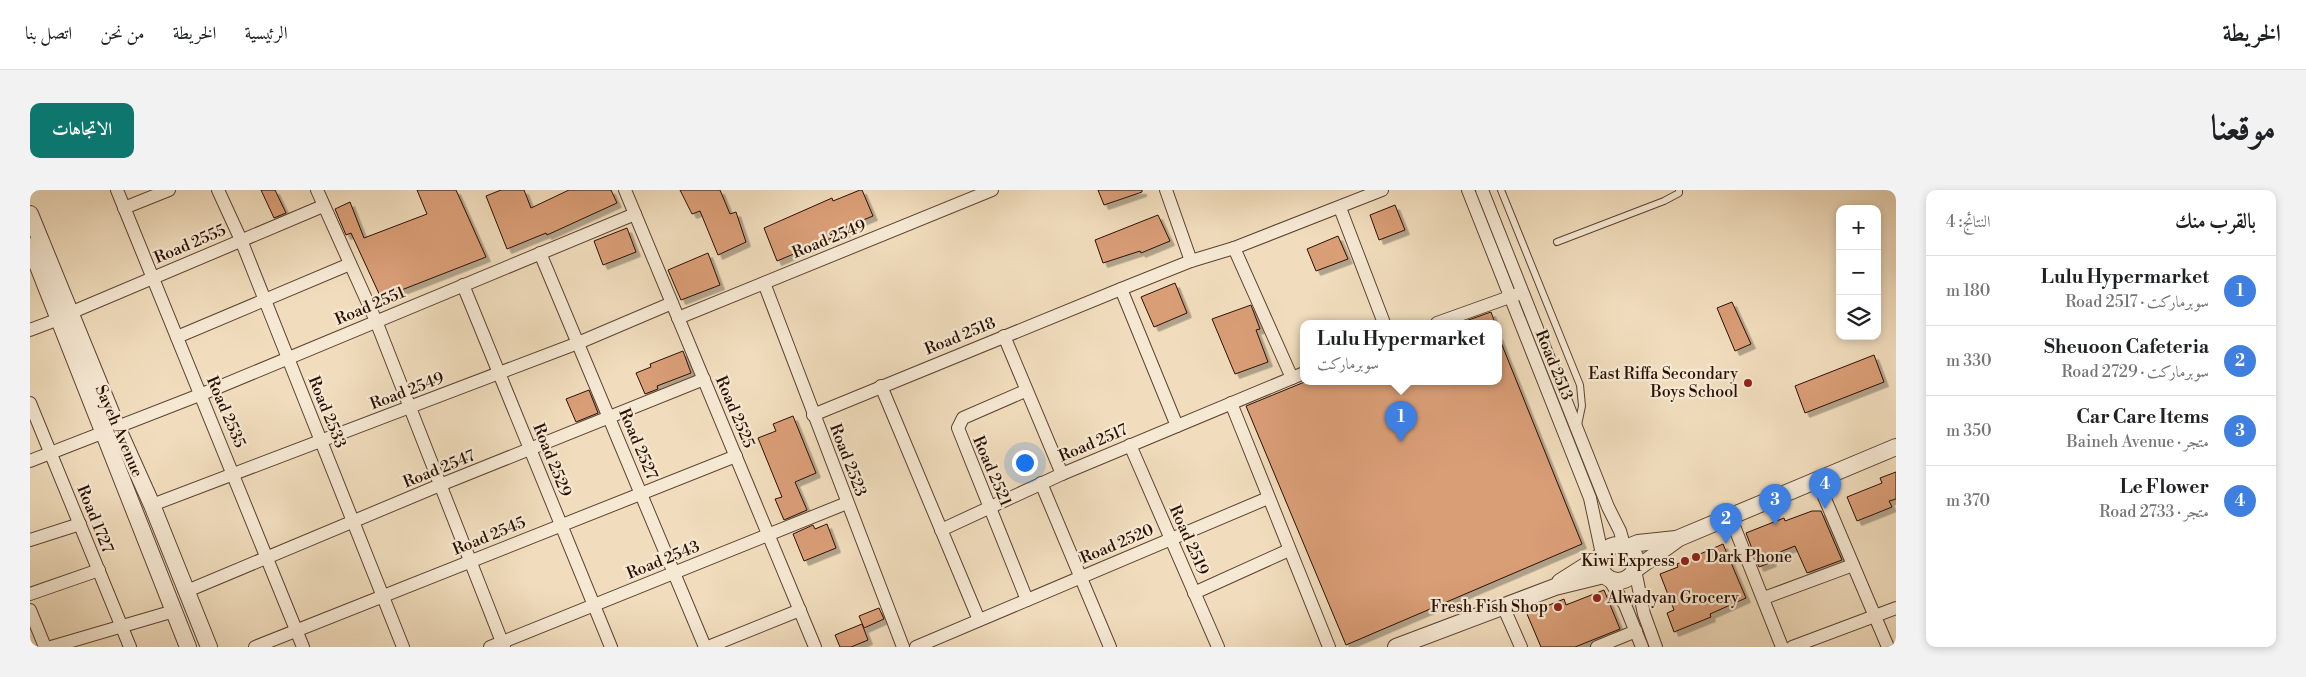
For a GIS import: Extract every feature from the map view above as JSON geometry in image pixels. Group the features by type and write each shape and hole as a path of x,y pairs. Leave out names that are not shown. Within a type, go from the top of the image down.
{"street":[{"name":"Road 2535","path":"117,190 202,394 303,647"},
{"path":"124,208 170,190"},
{"name":"Road 2533","path":"218,190 241,240 384,595 403,647"},
{"path":"317,190 376,321 470,561 499,645"},
{"name":"Road 2525","path":"625,190 815,647"},
{"name":"Road 2549","path":"678,318 992,190"},
{"path":"1166,190 1192,261"},
{"name":"Road 2518","path":"813,415 1121,288 1192,261 1234,248 1382,190"},
{"name":"Road 2513","path":"1468,190 1590,498 1602,555"},
{"name":"Road 2513","path":"1482,190 1608,507 1626,546"},
{"name":"Road 2555","path":"30,330 323,206"},
{"path":"1340,208 1383,320"},
{"name":"Sayeh Avenue","path":"30,214 65,316 109,430 188,647"},
{"name":"Road 2551","path":"30,462 202,394 635,214"},
{"name":"Sayeh Avenue","path":"30,246 65,316"},
{"name":"Road 2517","path":"942,530 1041,483 1298,375 1234,248"},
{"name":"Road 2527","path":"540,253 706,647"},
{"path":"177,337 350,264"},
{"name":"Road 2523","path":"764,283 903,647"},
{"name":"Road 2529","path":"463,285 611,647"},
{"path":"1121,288 1178,426"},
{"path":"1445,320 1522,292"},
{"name":"Road 2549","path":"152,505 578,342 672,303"},
{"path":"1004,336 1062,474"},
{"name":"Road 2547","path":"187,591 440,485 704,379"},
{"path":"881,386 979,620"},
{"name":"Road 2521","path":"1026,391 968,415 960,422 959,434 1027,600"},
{"name":"Road 1727","path":"30,403 130,647"},
{"path":"1231,403 1288,550 1329,647"},
{"name":"Sayeh Avenue","path":"109,430 152,505 209,647"},
{"name":"Road 2519","path":"1130,445 1218,647"},
{"path":"1396,647 1555,587 1606,577 1624,580 1635,569 1678,538 1896,447"},
{"name":"Road 2545","path":"255,647 736,456"},
{"path":"1817,480 1888,647"},
{"path":"1041,483 1081,577 1106,646"},
{"name":"Road 2520","path":"916,647 1268,498"},
{"name":"Road 2543","path":"499,645 847,503"},
{"path":"1730,516 1782,647"},
{"path":"30,540 80,524"},
{"path":"1555,587 1602,555 1611,546 1626,546 1678,538"},
{"path":"1626,546 1635,554 1635,569 1644,614 1656,647"},
{"path":"1194,593 1288,550"},
{"path":"1602,555 1600,566 1625,605 1642,647"},
{"path":"1764,598 1853,565"},
{"path":"30,594 98,570"},
{"path":"1503,606 1521,647"},
{"path":"1792,647 1896,608"},
{"path":"30,610 45,647"},
{"path":"706,647 800,610"},
{"path":"51,647 174,611"},
{"path":"1597,647 1636,631"}],"lane":[{"path":"1501,190 1580,385 1582,406 1577,428"},
{"path":"1556,242 1664,201 1679,193 1679,190"}],"building":[{"path":"261,190 275,190 286,213 274,218"},
{"path":"417,190 456,190 486,257 381,298 351,233 346,235 335,209 350,202 364,238 427,214"},
{"path":"501,190 524,190 531,208 569,190 611,190 617,203 547,235 546,233 507,249 486,196"},
{"path":"680,190 720,190 730,214 736,212 746,242 718,255 700,211 692,214"},
{"path":"862,190 873,216 844,228 846,232 777,261 764,228 832,198 833,201"},
{"path":"1098,190 1142,190 1142,192 1104,205"},
{"path":"1395,205 1405,230 1379,240 1370,215"},
{"path":"1158,215 1170,241 1141,253 1140,251 1103,263 1095,240"},
{"path":"627,228 636,252 603,265 594,241"},
{"path":"1338,236 1348,259 1316,271 1307,249"},
{"path":"708,253 720,285 681,300 668,270"},
{"path":"1175,283 1187,313 1154,327 1141,297"},
{"path":"1732,302 1751,344 1735,351 1717,308"},
{"path":"1251,305 1260,329 1256,330 1268,362 1235,374 1212,319"},
{"path":"1491,312 1494,320 1468,320"},
{"path":"1502,345 1582,544 1346,645 1246,406 1300,384 1502,385"},
{"path":"683,351 691,373 657,386 658,389 645,394 636,373 651,367 650,364"},
{"path":"1874,355 1884,382 1805,413 1795,386"},
{"path":"589,390 598,413 576,422 566,399"},
{"path":"793,416 816,473 795,482 807,510 784,520 775,499 782,497 758,438 776,431 773,424"},
{"path":"1896,472 1896,499 1889,501 1892,507 1857,521 1847,497 1882,483 1880,478"},
{"path":"1812,511 1821,511 1842,560 1807,573 1795,546 1770,556 1772,562 1759,567 1746,533 1784,518 1785,521"},
{"path":"827,524 836,548 804,561 793,534 813,525 815,529"},
{"path":"1723,544 1746,598 1710,614 1711,617 1674,632 1667,613 1674,610 1660,574 1678,567 1677,564"},
{"path":"1604,590 1620,629 1575,647 1541,647 1527,614 1564,599 1566,605"},
{"path":"879,608 884,619 864,628 859,616"},
{"path":"862,624 868,640 851,647 840,647 835,635"}],"place":[{"name":"East Riffa Secondary Boys School","path":"1748,383"},
{"name":"Lulu Hypermarket","path":"1401,442"},
{"name":"Le Flower","path":"1825,509"},
{"name":"Car Care Items","path":"1775,525"},
{"name":"Sheuoon Cafeteria","path":"1726,544"},
{"name":"Dark Phone","path":"1696,557"},
{"name":"Kiwi Express","path":"1685,561"},
{"name":"Alwadyan Grocery","path":"1597,598"},
{"name":"Fresh Fish Shop","path":"1558,607"}]}
